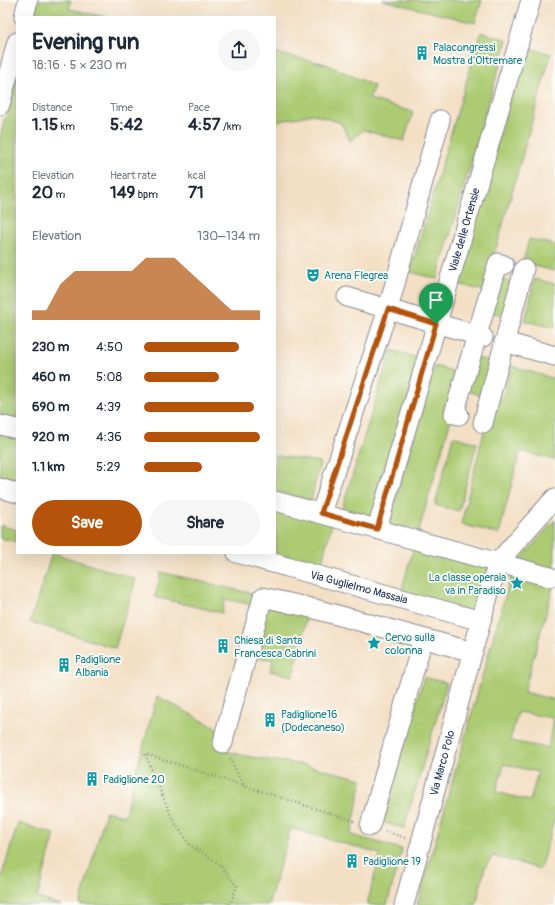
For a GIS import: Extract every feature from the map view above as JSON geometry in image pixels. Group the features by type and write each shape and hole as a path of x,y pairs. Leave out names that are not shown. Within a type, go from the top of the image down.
{"street":[{"path":"24,16 28,0"},
{"name":"Viale delle Ortensie","path":"377,529 531,0"},
{"path":"0,105 16,46"},
{"path":"321,513 388,309 440,120"},
{"path":"491,339 454,414 471,419 491,339 514,267 498,263 491,339"},
{"path":"346,297 436,324 555,356"},
{"path":"0,425 16,430"},
{"path":"0,488 16,492"},
{"path":"498,562 555,498"},
{"path":"276,501 550,577"},
{"name":"Via Guglielmo Massaia","path":"241,554 481,621"},
{"name":"Via Marco Polo","path":"404,905 472,652 498,562"},
{"path":"223,743 263,596 472,652"},
{"path":"370,826 424,639"}],"path":[{"path":"223,743 244,785"},
{"path":"230,905 237,886 218,863 190,845 172,820 145,754 421,843"}],"green space":[{"path":"38,0 71,0 69,9 102,16 33,16"},
{"path":"382,0 482,0 475,23"},
{"path":"481,32 507,40 437,279 410,272"},
{"path":"524,47 551,54 484,291 458,284"},
{"path":"276,53 326,64 374,86 369,99 413,112 404,141 363,130 350,141 341,123 313,114 276,122"},
{"path":"16,79 16,423 0,418 0,137"},
{"path":"529,239 555,245 555,271 523,263"},
{"path":"496,278 517,284 507,316 487,311"},
{"path":"535,279 555,284 555,328 525,321"},
{"path":"391,350 422,359 372,521 341,512"},
{"path":"472,356 494,363 484,396 461,389"},
{"path":"435,366 464,374 417,537 387,529"},
{"path":"512,366 555,379 555,460 520,451 499,534 461,524 492,399 501,401"},
{"path":"0,431 16,435 16,484 0,479"},
{"path":"453,436 477,443 459,511 435,505"},
{"path":"276,455 320,462 311,501 276,491"},
{"path":"276,505 333,520 321,565 276,553"},
{"path":"555,520 555,570 519,561"},
{"path":"0,525 16,530 16,542 0,538"},
{"path":"414,546 489,566 476,613 401,592"},
{"path":"52,554 136,579 115,648 30,622"},
{"path":"161,572 254,594 252,605 225,599 222,613 155,597"},
{"path":"512,572 554,584 524,692 555,700 555,818 540,869 493,856 485,867 476,905 417,905","holes":["518,712 553,718 548,748 510,741","504,764 538,772 530,801 496,792"]},
{"path":"267,603 308,612 293,676 270,671 273,660 255,657"},
{"path":"424,677 447,683 404,828 381,822"},
{"path":"157,696 216,728 226,751 250,757 305,765 362,779 351,835 402,849 387,905 367,905 380,854 291,828 268,905 80,905 106,811 124,816"},
{"path":"18,823 55,834 37,898 61,905 0,905 0,881"}],"place":[{"name":"Palacongressi Mostra d'Oltremare","path":"422,53"},
{"name":"Arena Flegrea","path":"313,275"},
{"name":"La classe operaia va in Paradiso","path":"517,583"},
{"name":"Cervo sulla colonna","path":"374,643"},
{"name":"Chiesa di Santa Francesca Cabrini","path":"223,646"},
{"name":"Padiglione Albania","path":"64,665"},
{"name":"Padiglione16 (Dodecaneso)","path":"270,720"},
{"name":"Padiglione 20","path":"92,779"},
{"name":"Padiglione 19","path":"352,861"}],"route":[{"path":"388,309 436,324 377,529 321,513 388,309"}]}
